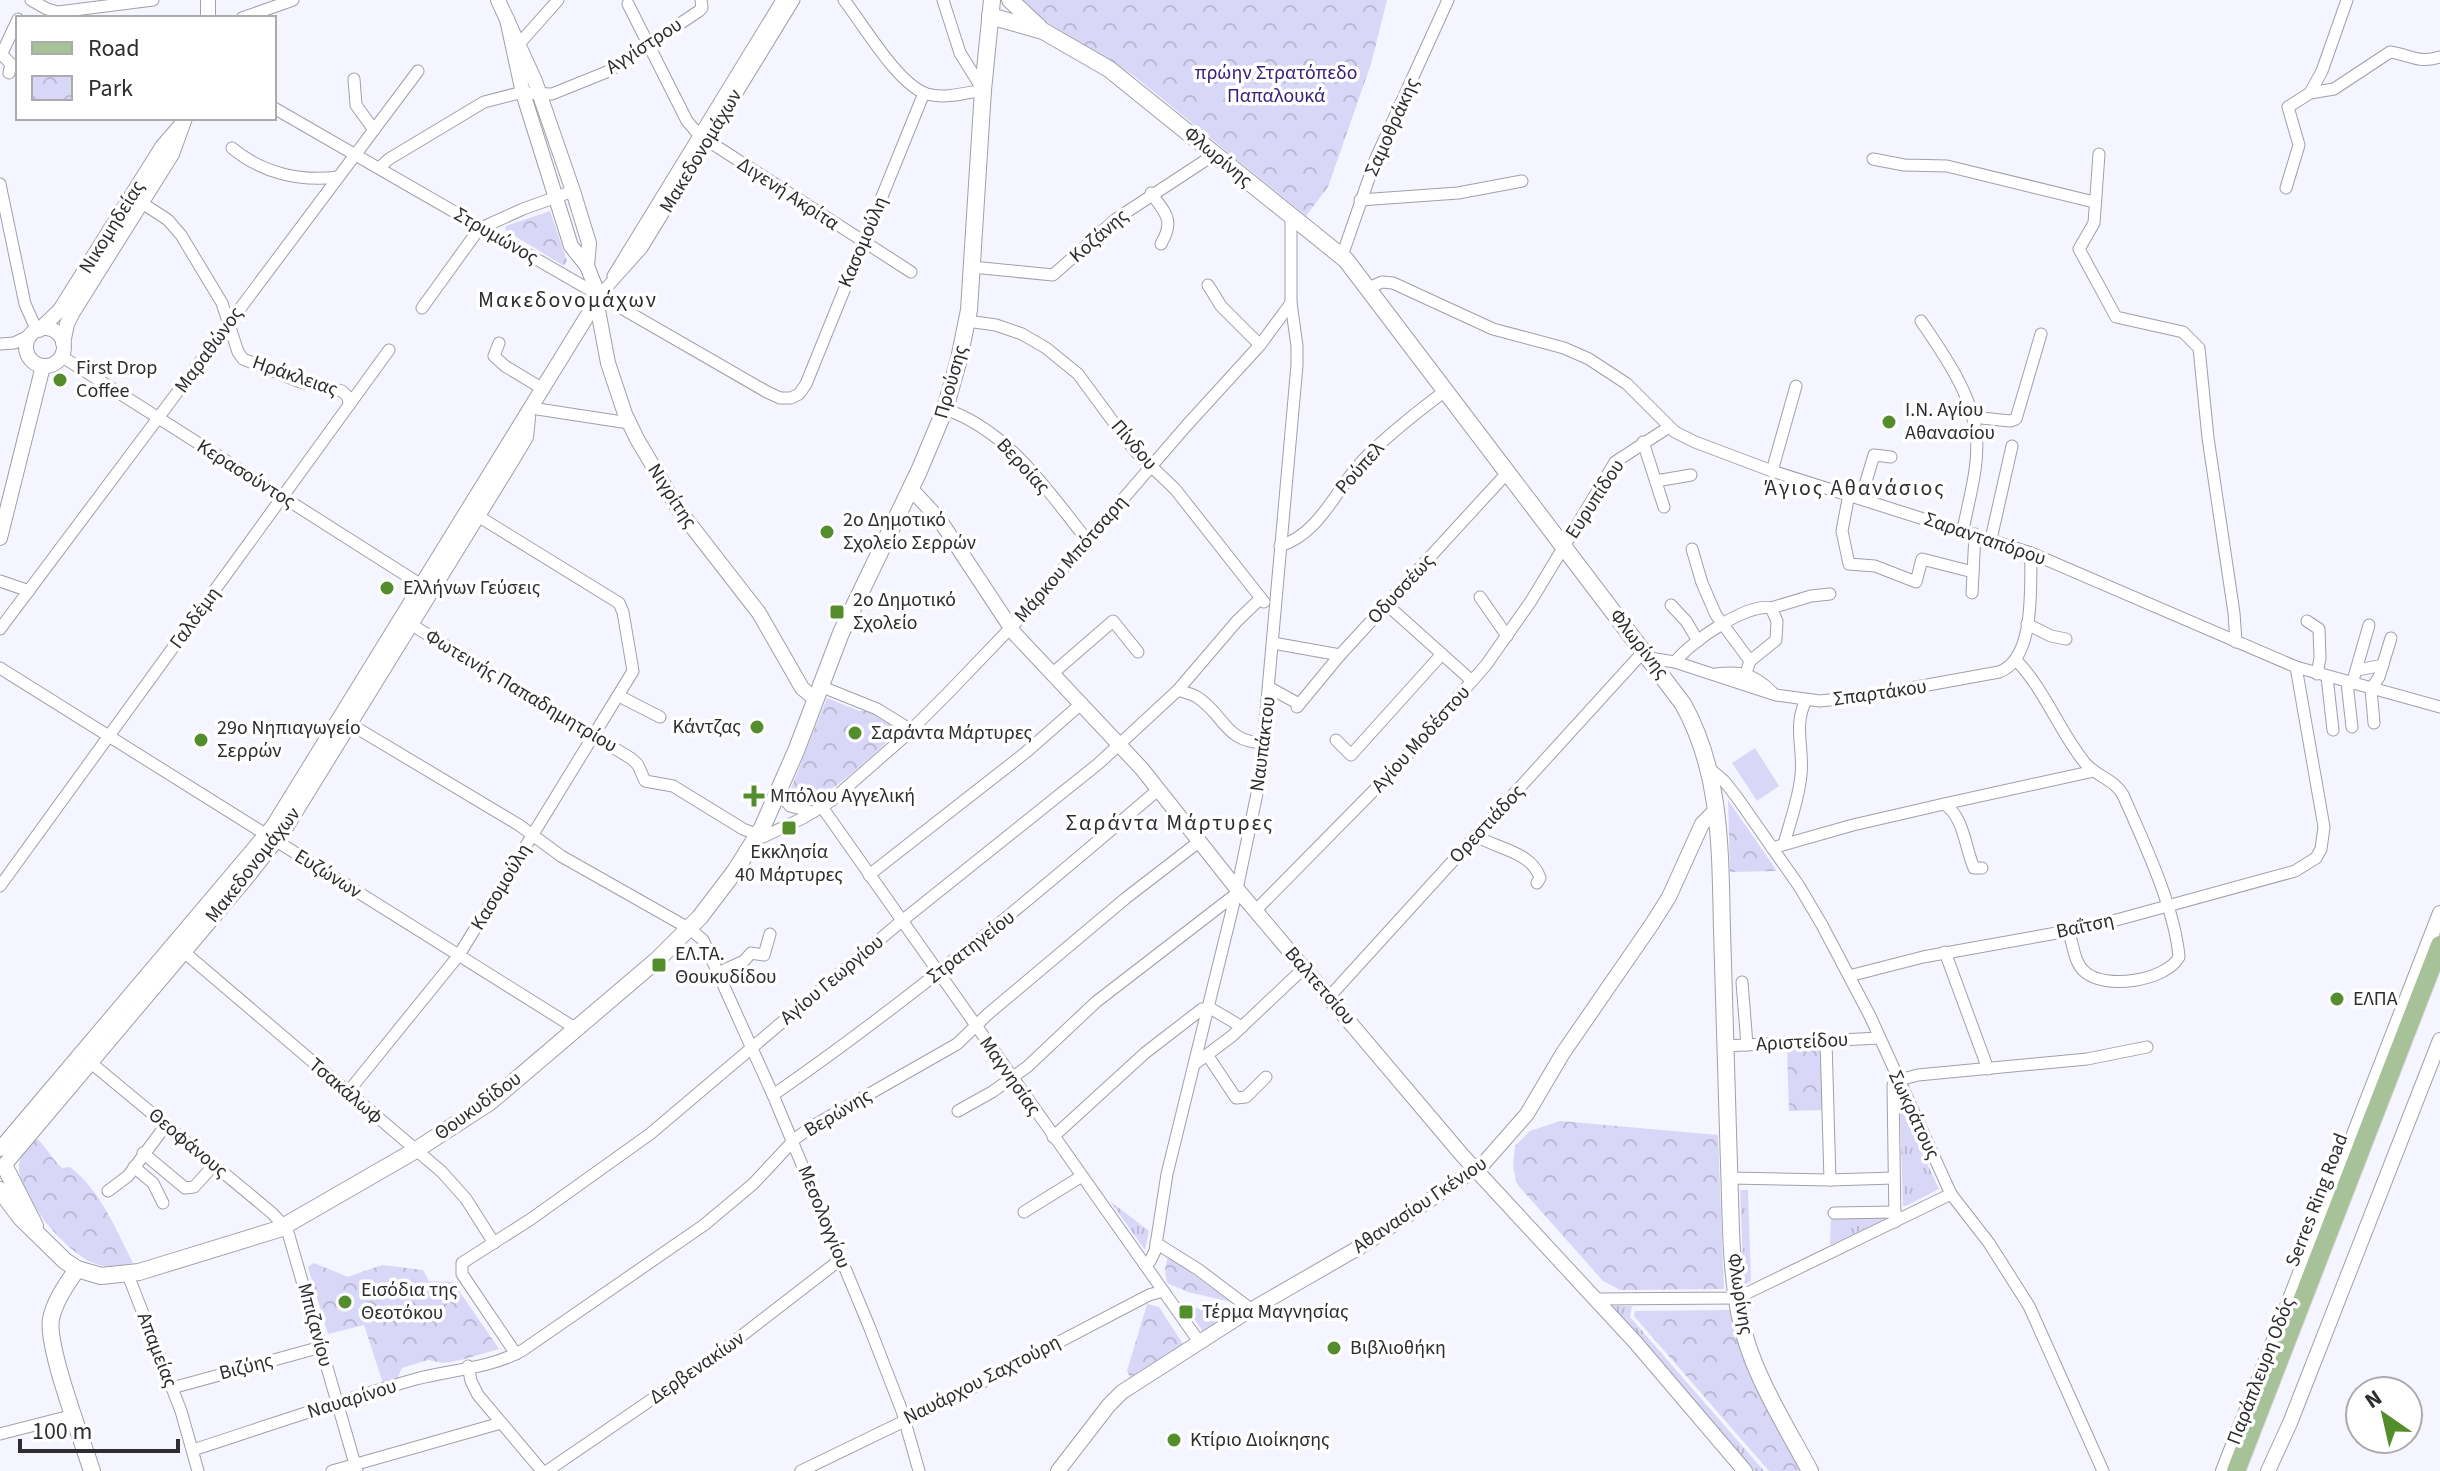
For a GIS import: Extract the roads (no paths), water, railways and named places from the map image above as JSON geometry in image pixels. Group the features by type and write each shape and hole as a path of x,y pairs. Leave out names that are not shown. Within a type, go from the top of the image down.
{"main road":[{"name":"Φλωρίνης","path":"1010,0 1043,31"},
{"name":"Προύσης","path":"801,737 841,633 911,489 945,409 967,321 991,8"},
{"name":"Φλωρίνης","path":"991,8 1043,31 1118,76 1342,256 1647,654 1689,715 1703,744 1716,810 1737,1298 1744,1334 1758,1371 1810,1471"},
{"name":"Θουκυδίδου","path":"77,1269 101,1276 128,1275 285,1226 416,1150 490,1102 690,929 757,836 801,737"},
{"name":"Serres Ring Road","path":"2236,1471 2440,945"},
{"path":"2,1160 37,1231"},
{"path":"0,1190 20,1217 77,1269 55,1306 50,1326 56,1356 92,1471"}],"street":[{"path":"30,0 58,12 153,0"},
{"path":"245,16 251,0"},
{"path":"245,16 293,0"},
{"name":"Νιγρίτης","path":"498,0 519,44 571,246 587,266 598,298 608,363 629,423 679,510 749,599 802,688 818,692"},
{"path":"519,44 558,0"},
{"name":"Αγγίστρου","path":"379,168 476,106 531,93 556,93 609,71 699,11 702,8 701,0"},
{"path":"628,4 687,121 703,138 782,0"},
{"name":"Μακεδονομάχων","path":"2,1160 184,952 271,839 350,724 427,588 526,437 530,411 632,242 794,0"},
{"path":"844,0 902,75 924,93 948,95 983,90 960,53 943,0"},
{"name":"Σαμοθράκης","path":"1342,256 1385,138 1448,0"},
{"path":"2310,93 2322,71 2347,0"},
{"name":"Νιγρίτης","path":"507,19 531,93 573,191 589,243 587,266"},
{"path":"9,74 11,64 1,55 16,22"},
{"path":"2286,188 2299,145 2288,107 2310,93 2334,89 2390,52 2419,61 2440,57"},
{"name":"Μαραθώνος","path":"0,629 418,71"},
{"path":"354,79 356,105 374,130"},
{"name":"Κασομούλη","path":"802,392 924,93"},
{"name":"Στρυμώνος","path":"276,109 598,298 773,395 791,398 802,392"},
{"name":"Νικομηδείας","path":"62,350 64,331 73,312 162,147 184,121"},
{"name":"Διγενή Ακρίτα","path":"703,138 911,272"},
{"path":"232,148 253,164 278,173 317,180 338,177"},
{"name":"Κοζάνης","path":"972,267 1053,275 1097,233 1151,193 1215,154"},
{"path":"2099,154 2093,228 2079,249 2113,314 2129,322 2183,332 2195,341 2201,352 2202,396 2236,642"},
{"path":"1873,159 1904,165 1947,166 2094,202"},
{"path":"1360,200 1458,193 1522,181"},
{"path":"0,184 25,304 36,332"},
{"path":"422,308 469,240 482,228 573,191"},
{"path":"1151,193 1169,222 1161,244"},
{"name":"Νικομηδείας","path":"36,332 60,310 136,200"},
{"name":"Ηράκλειας","path":"136,200 168,220 181,235 222,303 243,359 300,382 345,392 349,405"},
{"path":"1291,217 1291,303"},
{"name":"Σαρανταπόρου","path":"1369,288 1382,282 1393,283 1493,329 1582,355 1627,384 1669,427 1695,442 1772,471 2031,553 2296,667 2440,707"},
{"path":"1208,285 1221,306 1260,345"},
{"name":"Μάρκου Μπότσαρη","path":"757,836 763,837 818,810 911,730 1011,628 1260,345 1291,303"},
{"name":"Ναυπάκτου","path":"1144,1264 1152,1259 1156,1243 1167,1174 1210,1008 1257,797 1270,688 1297,365 1291,303"},
{"name":"Πίνδου","path":"967,321 1015,330 1072,368 1090,388 1127,442 1175,489 1260,599 1276,608"},
{"path":"1921,321 1954,370 1976,436 1976,458 1963,530"},
{"path":"0,344 14,343 36,332 55,332 62,350 56,363 43,366 33,362 28,355 26,346 36,332"},
{"path":"1972,417 2016,419 2041,334"},
{"path":"499,343 494,356 543,389"},
{"name":"Κερασούντος","path":"62,350 158,419 427,588"},
{"name":"Γαλδέμη","path":"0,886 389,350"},
{"path":"0,538 43,366"},
{"path":"1772,471 1796,386"},
{"name":"Ρούπελ","path":"1280,546 1292,541 1324,516 1339,488 1366,457 1445,391"},
{"name":"Βεροίας","path":"945,409 982,426 1010,449 1087,540"},
{"path":"530,411 629,423"},
{"name":"Ευρυπίδου","path":"1563,548 1612,466 1669,427"},
{"path":"1643,442 1664,507"},
{"path":"1991,539 2012,446"},
{"path":"1891,457 1874,455 1855,496 1842,531 1849,564 1875,566 1916,582 1922,559 1973,572"},
{"name":"Οδυσσέως","path":"1270,688 1298,706 1340,655 1507,473"},
{"path":"1656,481 1691,475"},
{"name":"Βαλτετσίου","path":"911,489 948,531 1011,628 1159,789 1237,891 1330,996 1475,1170 1595,1299 1745,1471"},
{"name":"Κασομούλη","path":"348,1092 459,955 619,696 633,668 619,603 473,514"},
{"path":"1972,593 1975,534"},
{"name":"Αγίου Μοδέστου","path":"1256,910 1393,771 1472,681 1507,636 1563,548"},
{"path":"1692,549 1706,594 1748,667 1776,695"},
{"path":"2031,553 2027,624 2016,660 2035,683 2082,759 2094,771 2113,782 2123,795 2166,906 2179,957 2172,966 2148,977 2104,981 2087,975 2076,959 2068,931"},
{"path":"0,581 29,591"},
{"path":"1675,662 1698,641 1750,609 1771,608 1811,596 1830,594"},
{"path":"1480,597 1507,636"},
{"name":"Αγίου Γεωργίου","path":"516,1354 460,1270 464,1261 531,1219 650,1134 901,921 1120,745 1178,690 1260,599"},
{"path":"1386,604 1472,681"},
{"path":"1671,605 1686,621 1698,641"},
{"path":"1713,674 1748,667 1776,640 1777,621 1771,608"},
{"path":"1053,673 1113,621 1138,652"},
{"path":"2307,621 2319,629 2322,675 2333,730"},
{"name":"Μακεδονομάχων","path":"2,1160 7,1136 271,839 407,622"},
{"name":"Φωτεινής Παπαδημητρίου","path":"407,622 636,762 645,781 673,786 757,836"},
{"path":"2027,624 2051,636 2066,639"},
{"path":"2352,727 2350,684 2358,670 2369,625"},
{"path":"2374,723 2371,689 2379,677 2391,638"},
{"path":"1273,643 1340,655"},
{"path":"1336,740 1351,755 1442,654"},
{"name":"Σπαρτάκου","path":"1647,654 1776,695 1806,700 1849,699 1989,675 2006,670 2016,660"},
{"name":"Ορεστιάδος","path":"1330,996 1647,654"},
{"path":"2358,670 2383,665"},
{"name":"Βαΐτση","path":"1849,976 1945,952 2068,931 2295,871 2316,858 2321,849 2324,827 2296,667"},
{"name":"Ευζώνων","path":"0,668 575,1028"},
{"path":"1178,690 1198,698 1246,743 1264,743"},
{"path":"818,692 877,709 911,730"},
{"path":"619,696 660,717"},
{"path":"1778,846 1802,773 1798,729 1799,714 1806,700"},
{"path":"869,875 1025,753 1082,703"},
{"path":"350,724 532,835 561,856 690,929"},
{"name":"Σωκράτους","path":"1710,769 1724,781 1778,846 1849,976 1951,1194 1989,1243 2029,1306 2103,1471"},
{"path":"1778,846 1944,804 2094,771"},
{"name":"Στρατηγείου","path":"773,1095 938,974 1159,789"},
{"name":"Μαγνησίας","path":"778,791 790,806 818,810 869,875 1200,1343"},
{"path":"1944,804 1952,810 1961,825 1974,868 1982,868"},
{"name":"Αθανασίου Γκένιου","path":"1058,1471 1116,1397 1252,1310 1365,1244 1475,1170 1505,1141 1527,1114 1563,1053 1669,897 1699,829 1716,810"},
{"path":"1476,836 1536,866 1540,878 1537,883"},
{"name":"Βερώνης","path":"468,1366 516,1354 704,1225 753,1184 793,1141 813,1126 957,1044 1116,907 1200,841"},
{"path":"958,1111 1012,1079 1106,994 1237,891"},
{"name":"Παράπλευρη Οδός","path":"2223,1471 2440,913"},
{"name":"Μεσολογγίου","path":"690,929 703,940 793,1141 905,1420 919,1471"},
{"path":"718,973 744,961 751,953 764,955 770,934"},
{"name":"Τσακάλωφ","path":"184,952 460,1191 494,1243"},
{"path":"1945,952 1988,1069"},
{"path":"1196,1063 1242,1027 1305,967"},
{"path":"1742,982 1747,1045"},
{"path":"1053,1137 1153,1046 1197,1012 1210,1008 1242,1027"},
{"name":"Αριστείδου","path":"1725,1046 1879,1038"},
{"path":"2268,1471 2290,1423 2440,1040"},
{"path":"1826,1041 1830,1180"},
{"path":"1895,1217 1893,1086 1897,1080 1918,1075 2087,1059 2147,1047"},
{"path":"1208,1056 1236,1098 1246,1097 1266,1077"},
{"name":"Θεοφάνους","path":"90,1062 285,1226"},
{"path":"108,1191 128,1176 166,1125"},
{"path":"143,1153 185,1188 194,1187 214,1165"},
{"path":"134,1167 153,1183 163,1203"},
{"path":"1024,1212 1082,1176"},
{"path":"1730,1178 1894,1178"},
{"path":"1595,1299 1737,1298 1895,1217 1951,1194"},
{"path":"1834,1213 1895,1217"},
{"name":"Μπιζανίου","path":"285,1226 292,1239 356,1468"},
{"path":"1156,1243 1199,1270 1252,1310"},
{"name":"Δερβενακίων","path":"545,1471 718,1354 841,1259"},
{"name":"Απαμείας","path":"128,1275 172,1388 198,1471"},
{"name":"Ναυάρχου Σαχτούρη","path":"801,1471 1149,1295 1163,1291"},
{"name":"Βιζύης","path":"172,1388 321,1347"},
{"path":"468,1366 474,1389 545,1471"},
{"name":"Ναυαρίνου","path":"193,1450 337,1403 468,1366"},
{"path":"0,1434 74,1415"},
{"path":"332,1471 356,1468 501,1423"}],"place":[{"name":"First Drop Coffee","path":"60,380"},
{"name":"Ι.Ν. Αγίου Αθανασίου","path":"1889,422"},
{"name":"2ο Δημοτικό Σχολείο Σερρών","path":"827,532"},
{"name":"Ελλήνων Γεύσεις","path":"387,588"},
{"name":"2ο Δημοτικό Σχολείο","path":"837,612"},
{"name":"Κάντζας","path":"757,727"},
{"name":"Σαράντα Μάρτυρες","path":"855,733"},
{"name":"29ο Νηπιαγωγείο Σερρών","path":"201,740"},
{"name":"Μπόλου Αγγελική","path":"754,796"},
{"name":"Εκκλησία 40 Μάρτυρες","path":"789,828"},
{"name":"ΕΛ.ΤΑ. Θουκυδίδου","path":"659,965"},
{"name":"ΕΛΠΑ","path":"2337,999"},
{"name":"Εισόδια της Θεοτόκου","path":"345,1302"},
{"name":"Τέρμα Μαγνησίας","path":"1186,1312"},
{"name":"Βιβλιοθήκη","path":"1334,1348"},
{"name":"Κτίριο Διοίκησης","path":"1174,1440"}],"district":[{"name":"Μακεδονομάχων","path":"568,300"},
{"name":"Άγιος Αθανάσιος","path":"1855,488"},
{"name":"Σαράντα Μάρτυρες","path":"1170,823"}],"park label":[{"name":"πρώην Στρατόπεδο Παπαλουκά","path":"1276,84"}]}
